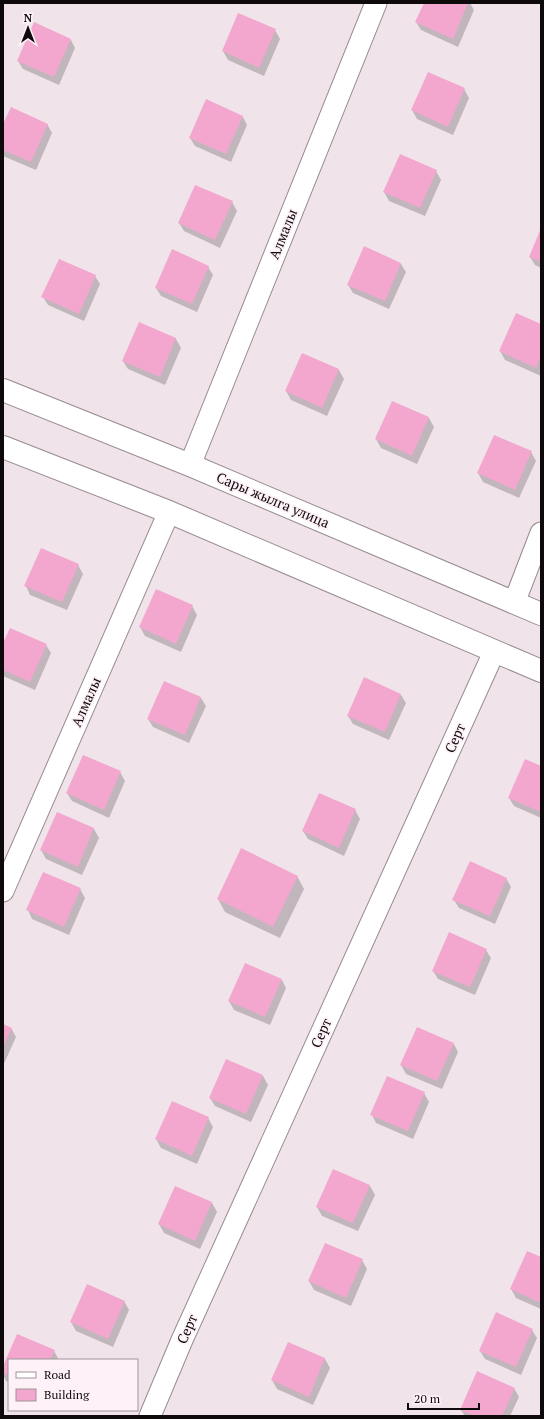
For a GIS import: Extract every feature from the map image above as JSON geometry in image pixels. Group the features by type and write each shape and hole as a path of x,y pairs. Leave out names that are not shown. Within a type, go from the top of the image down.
{"street":[{"name":"Алмалы","path":"190,465 376,3"},
{"name":"Сары жылга улица","path":"3,390 190,465 541,614"},
{"path":"3,447 169,512 541,671"},
{"name":"Алмалы","path":"3,891 169,512"},
{"path":"514,603 541,533"},
{"name":"Серт","path":"150,1416 182,1340 494,652"}],"building":[{"path":"424,3 468,3 453,39 415,22"},
{"path":"238,13 276,29 259,68 222,51"},
{"path":"34,22 71,39 54,77 17,61"},
{"path":"428,72 465,88 448,127 411,110"},
{"path":"206,99 243,116 226,154 189,138"},
{"path":"11,107 48,124 31,162 3,150 3,124"},
{"path":"400,154 437,170 420,208 383,192"},
{"path":"195,185 233,201 215,240 178,223"},
{"path":"541,228 541,262 529,257"},
{"path":"364,246 401,263 385,301 347,285"},
{"path":"172,249 209,266 192,304 155,288"},
{"path":"59,259 96,275 79,314 41,297"},
{"path":"516,313 541,324 541,357 536,368 499,351"},
{"path":"139,322 176,338 160,377 122,361"},
{"path":"302,353 339,369 322,408 285,391"},
{"path":"392,401 429,417 412,456 375,439"},
{"path":"494,435 532,451 515,490 477,473"},
{"path":"41,548 79,564 62,602 24,586"},
{"path":"156,589 193,605 176,644 139,627"},
{"path":"10,628 47,644 30,682 3,670 3,643"},
{"path":"364,677 401,694 385,732 347,716"},
{"path":"164,681 201,697 185,735 147,719"},
{"path":"83,755 121,771 104,810 66,793"},
{"path":"525,759 541,766 541,812 508,798"},
{"path":"319,793 356,809 339,848 302,831"},
{"path":"57,812 94,828 78,867 40,850"},
{"path":"241,848 298,876 273,927 217,899"},
{"path":"470,861 507,878 490,916 452,900"},
{"path":"43,872 81,888 64,927 26,910"},
{"path":"449,932 487,949 470,987 432,971"},
{"path":"245,963 282,979 265,1017 228,1001"},
{"path":"3,1024 12,1028 3,1047"},
{"path":"417,1027 454,1043 437,1081 400,1065"},
{"path":"226,1059 263,1075 246,1114 209,1098"},
{"path":"387,1076 425,1092 408,1131 370,1115"},
{"path":"172,1101 209,1117 192,1156 155,1139"},
{"path":"333,1169 370,1185 353,1223 316,1207"},
{"path":"175,1186 212,1202 195,1241 158,1224"},
{"path":"325,1243 363,1259 346,1298 308,1281"},
{"path":"527,1251 541,1257 541,1303 510,1289"},
{"path":"87,1284 125,1301 108,1339 70,1322"},
{"path":"496,1312 533,1329 516,1367 479,1351"},
{"path":"17,1334 55,1350 50,1359 8,1359 8,1376 3,1373 3,1366"},
{"path":"288,1342 325,1358 309,1397 271,1380"},
{"path":"477,1371 515,1388 502,1416 475,1416 460,1410"}]}
